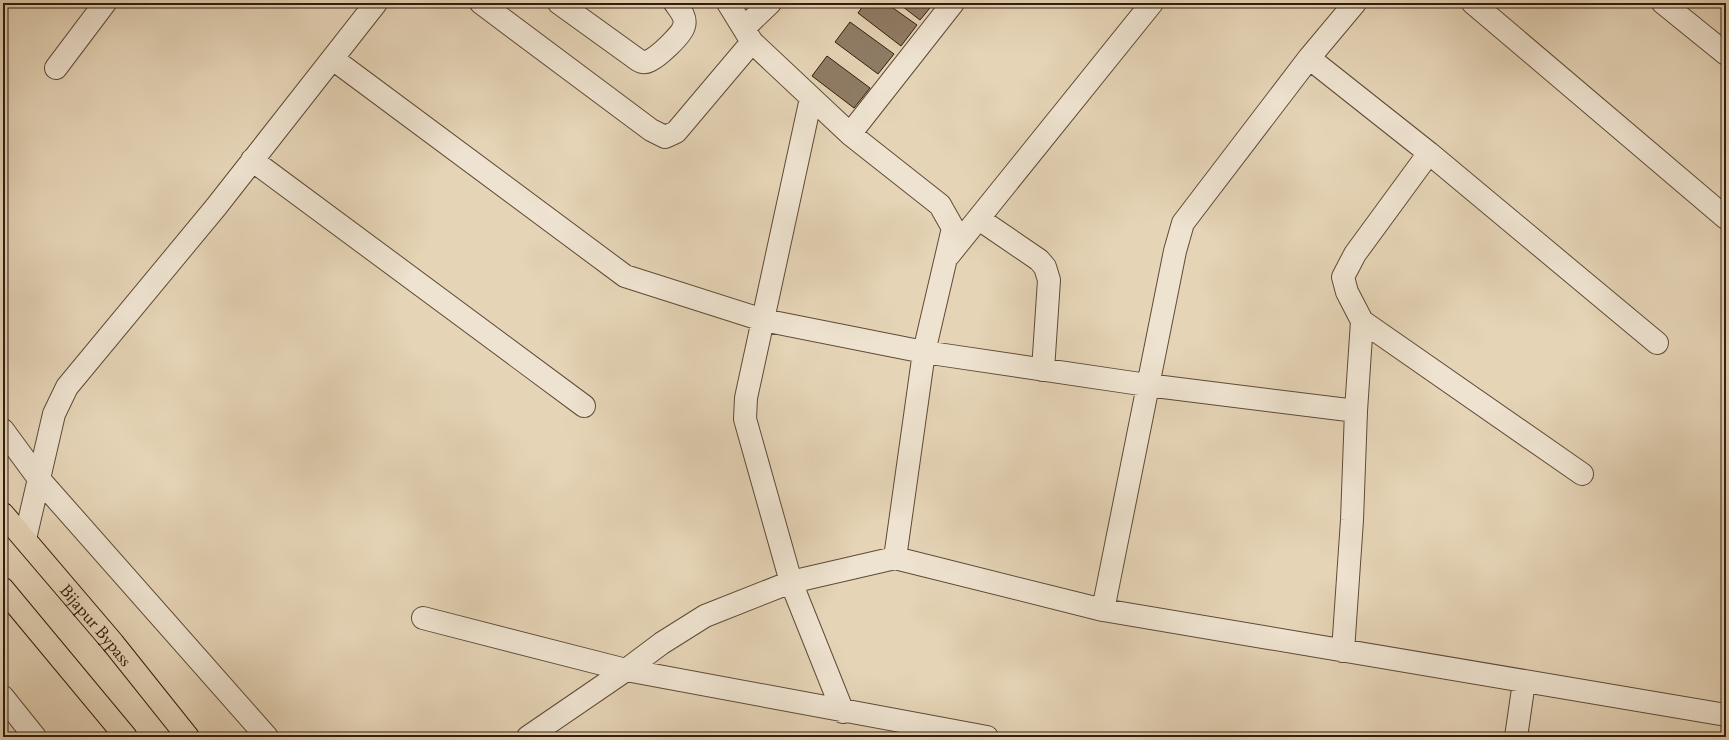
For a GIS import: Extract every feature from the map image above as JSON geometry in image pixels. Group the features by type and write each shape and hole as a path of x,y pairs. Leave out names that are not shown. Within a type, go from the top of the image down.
{"highway":[{"name":"Bijapur Bypass","path":"3,514 113,643 188,737"},
{"path":"3,589 126,737"}],"street":[{"path":"56,68 105,3"},
{"path":"25,539 54,414 67,387 252,160 376,3"},
{"path":"481,3 651,130 665,137 676,132 770,3"},
{"path":"559,3 638,60 644,62 650,61 672,42 684,26 683,16 675,3"},
{"path":"728,3 748,35 811,98 850,134 940,205 953,228 924,352 895,558"},
{"path":"850,134 954,3"},
{"path":"947,257 1152,3"},
{"path":"1103,610 1174,251 1183,223 1309,58 1356,3"},
{"path":"1473,3 1726,218"},
{"path":"1664,3 1726,54"},
{"path":"1309,58 1429,153 1657,343"},
{"path":"332,59 625,276 763,320 924,352 1147,385 1356,411"},
{"path":"811,98 746,398 745,419 747,433 791,582 843,712"},
{"path":"1429,153 1355,254 1344,274 1343,282 1347,292 1362,321 1582,474"},
{"path":"252,160 584,406"},
{"path":"979,219 1039,260 1048,273 1049,280 1042,370"},
{"path":"1342,651 1352,520 1356,411 1362,321"},
{"path":"3,430 39,479 267,737"},
{"path":"528,737 626,670 662,643 705,616 791,582 895,558 1103,610 1726,715"},
{"path":"423,618 626,670 843,712 987,737"},
{"path":"1516,737 1524,682"},
{"path":"3,697 36,737"}],"building":[{"path":"865,3 886,3 917,25 901,46 858,13"},
{"path":"898,3 934,3 920,20"},
{"path":"850,22 894,54 878,74 835,42"},
{"path":"827,56 870,88 854,108 812,76"}]}
